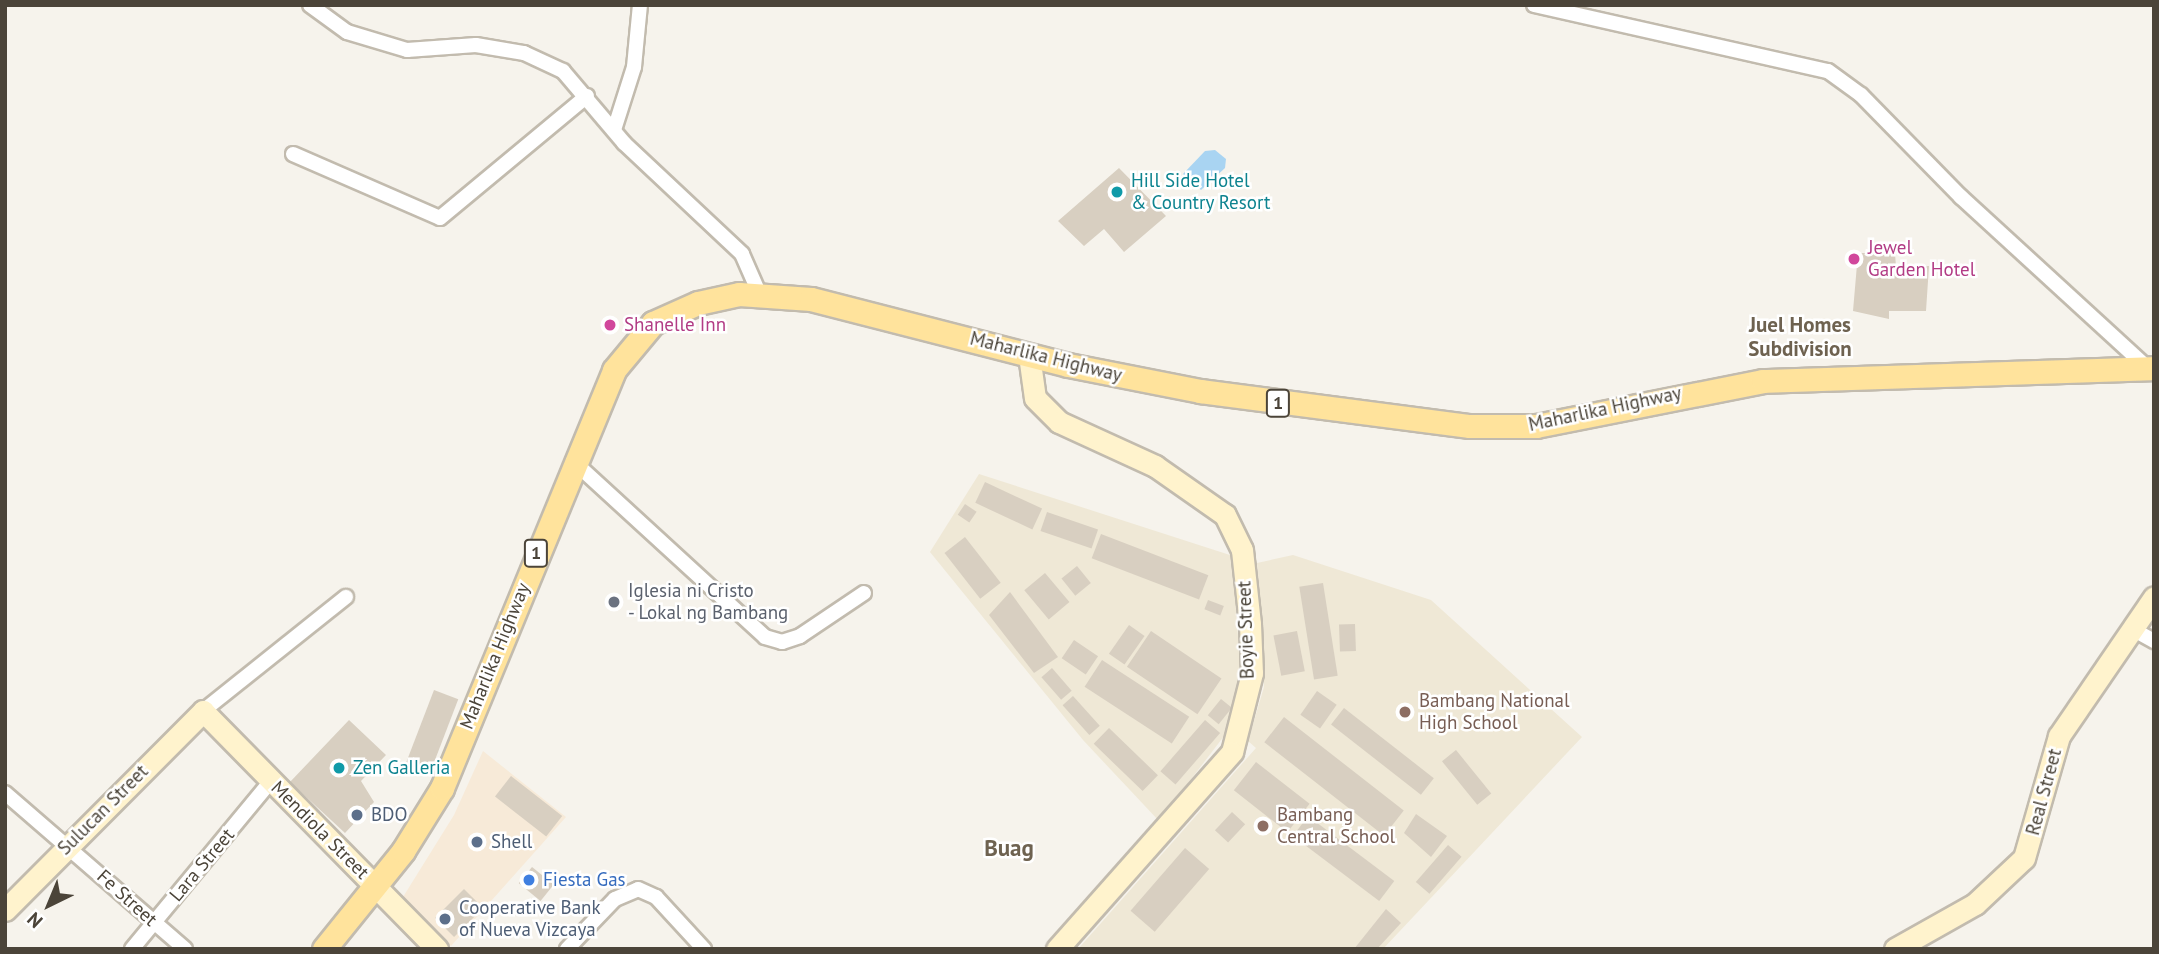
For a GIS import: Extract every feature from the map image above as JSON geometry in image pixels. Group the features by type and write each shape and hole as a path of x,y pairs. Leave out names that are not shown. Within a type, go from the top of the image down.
{"main road":[{"name":"Maharlika Highway","path":"324,949 376,887 442,788 572,461 614,370 653,323 698,303 760,295 845,305 1029,355 1276,403 1507,427 1763,381 2151,369"}],"street":[{"path":"310,5 346,32 407,50 451,44 524,53 563,71 614,130 742,254 760,295"},
{"path":"614,130 634,67 640,5"},
{"path":"1534,5 1828,71 2151,369"},
{"path":"293,154 440,218 587,96"},
{"name":"Boyie Street","path":"1029,355 1035,398 1059,422 1155,466 1225,515 1242,550 1250,624 1252,673 1232,752 1057,949"},
{"path":"572,461 765,637 782,642 800,636 864,593"},
{"path":"202,711 346,597"},
{"name":"Real Street","path":"1895,949 1975,904 2024,858 2059,736 2145,636 2154,597"},
{"name":"Mendiola Street","path":"202,711 437,949"},
{"name":"Sulucan Street","path":"5,910 202,711"},
{"name":"Lara Street","path":"132,949 271,781"},
{"name":"Fe Street","path":"5,793 185,949"},
{"path":"567,949 615,899 638,888 656,897 704,949"}],"shaded area":[{"path":"979,474 1233,556 1240,669 1231,727 1159,821 1083,740 930,552"},
{"name":"Bambang National High School","path":"1293,555 1431,600 1582,737 1383,949 1078,949 1256,748 1248,741 1264,687 1257,563"},
{"path":"483,751 566,817 451,946 403,897 454,815"}],"water":[{"path":"1215,150 1226,159 1225,168 1201,190 1183,174 1205,151"}],"building":[{"name":"Hill Side Hotel & Country Resort","path":"1119,168 1166,216 1124,252 1104,229 1084,246 1058,221"},
{"name":"Jewel Garden Hotel","path":"1858,253 1895,253 1896,267 1929,266 1926,311 1889,311 1889,319 1853,311"},
{"path":"985,482 1042,509 1032,529 975,503"},
{"path":"965,504 977,512 969,523 958,515"},
{"path":"1047,512 1098,530 1092,548 1040,531"},
{"path":"1101,534 1208,575 1199,599 1092,558"},
{"path":"965,537 1001,583 980,599 945,553"},
{"path":"1077,566 1091,583 1075,596 1061,579"},
{"path":"1045,573 1069,602 1049,619 1024,590"},
{"path":"1323,583 1338,676 1314,680 1299,587"},
{"path":"1010,592 1058,657 1034,673 989,615"},
{"path":"1208,600 1224,606 1220,615 1204,609"},
{"path":"1355,624 1356,651 1340,652 1339,625"},
{"path":"1129,625 1145,636 1124,665 1109,654"},
{"path":"1151,631 1221,679 1197,714 1127,667"},
{"path":"1297,631 1305,671 1281,676 1273,636"},
{"path":"1074,640 1098,656 1086,674 1062,658"},
{"path":"1102,660 1189,717 1172,743 1085,687"},
{"path":"1052,668 1072,691 1061,700 1041,677"},
{"path":"434,690 458,699 430,774 405,765"},
{"path":"1317,691 1337,705 1320,729 1300,715"},
{"path":"1073,696 1100,726 1089,735 1063,705"},
{"path":"1221,699 1232,708 1219,724 1208,715"},
{"path":"1344,708 1434,778 1421,795 1331,725"},
{"path":"1284,717 1404,811 1384,836 1264,742"},
{"name":"Zen Galleria","path":"349,720 386,755 361,781 374,802 345,833 290,782"},
{"path":"1205,720 1220,733 1175,784 1160,771"},
{"path":"1109,728 1158,775 1143,791 1094,744"},
{"path":"1456,750 1491,794 1477,805 1442,761"},
{"path":"1256,762 1310,804 1287,832 1234,790"},
{"path":"511,776 562,816 546,837 495,796"},
{"path":"1232,812 1245,824 1228,843 1215,830"},
{"path":"1416,814 1447,836 1431,857 1404,833"},
{"path":"1308,816 1394,881 1379,901 1293,836"},
{"path":"1448,845 1462,857 1429,894 1416,882"},
{"path":"1185,848 1209,869 1155,932 1131,911"},
{"path":"532,867 554,885 541,901 519,883"},
{"path":"464,889 483,908 454,937 435,918"},
{"path":"1386,909 1401,923 1377,949 1354,949"}],"place":[{"name":"Hill Side Hotel & Country Resort","path":"1117,192"},
{"name":"Jewel Garden Hotel","path":"1854,259"},
{"name":"Shanelle Inn","path":"610,325"},
{"name":"Iglesia ni Cristo - Lokal ng Bambang","path":"614,602"},
{"name":"Bambang National High School","path":"1405,712"},
{"name":"Zen Galleria","path":"339,768"},
{"name":"BDO","path":"357,815"},
{"name":"Bambang Central School","path":"1263,826"},
{"name":"Shell","path":"477,842"},
{"name":"Fiesta Gas","path":"529,880"},
{"name":"Cooperative Bank of Nueva Vizcaya","path":"445,919"}],"district":[{"name":"Juel Homes Subdivision","path":"1800,337"},
{"name":"Buag","path":"1009,848"}]}
